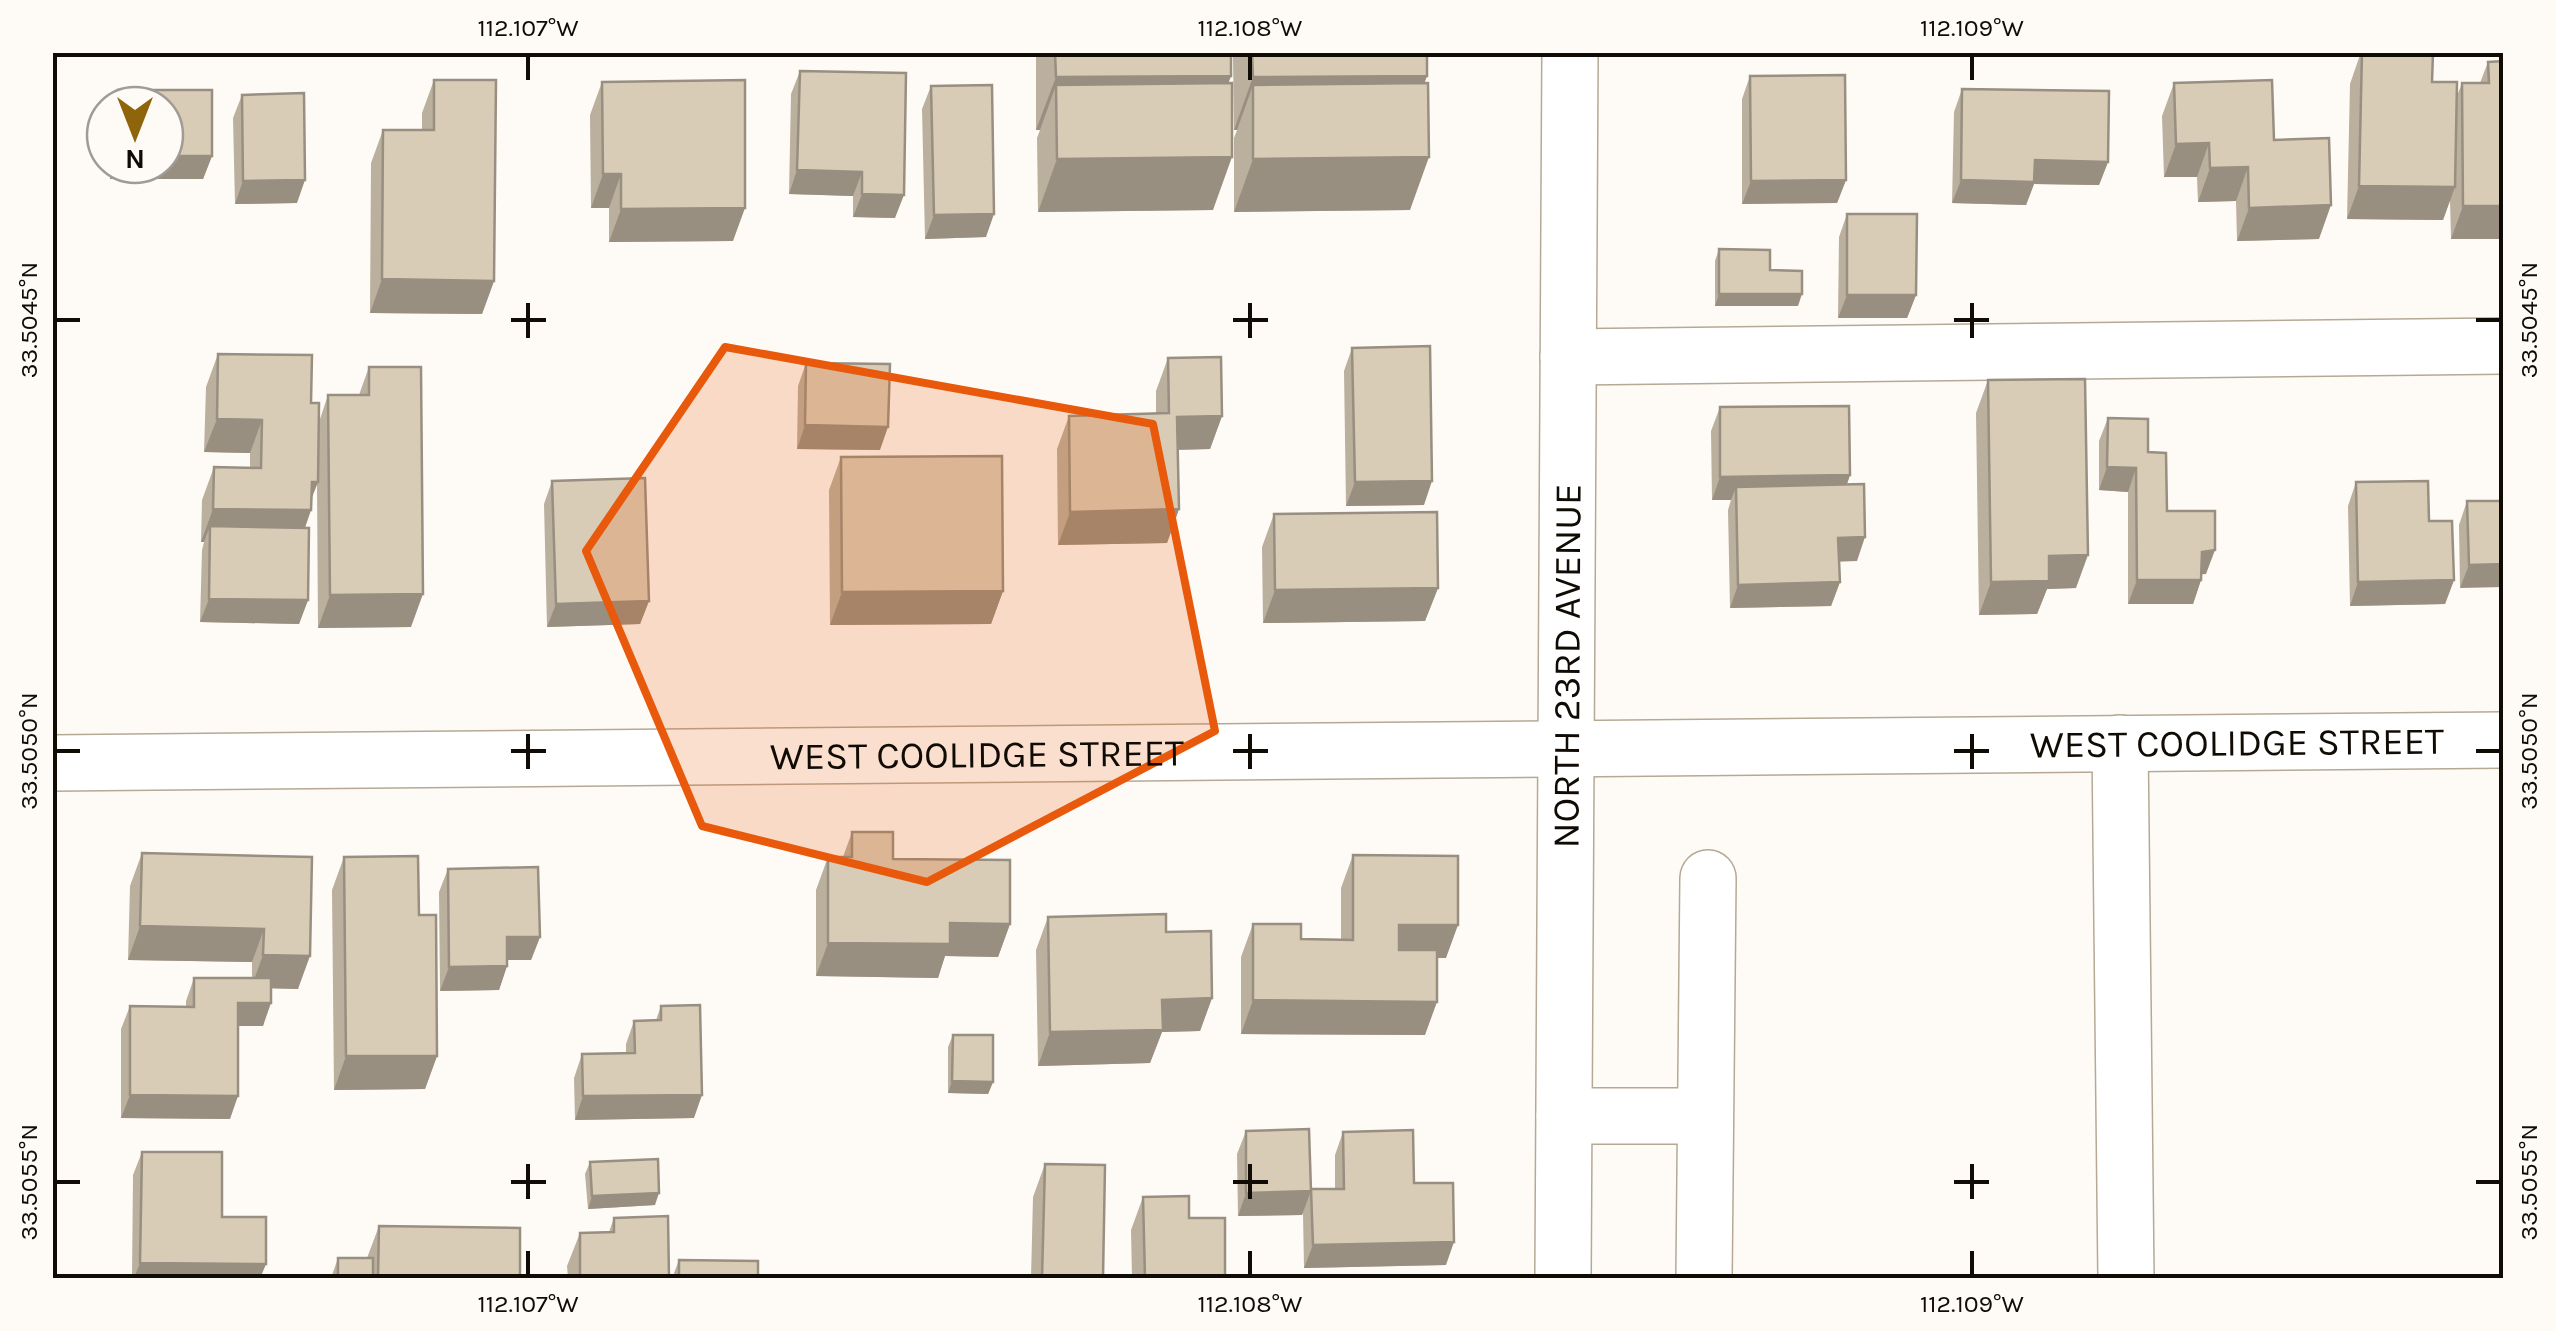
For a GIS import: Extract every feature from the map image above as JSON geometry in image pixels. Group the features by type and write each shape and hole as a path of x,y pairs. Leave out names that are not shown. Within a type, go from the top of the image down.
{"street":[{"name":"NORTH 23RD AVENUE","path":"1563,1278 1570,52"},
{"path":"1568,358 2504,346"},
{"name":"WEST COOLIDGE STREET","path":"52,763 2504,740"},
{"path":"2120,743 2126,1278"},
{"path":"1704,1278 1708,878"},
{"path":"1564,1116 1706,1116"}],"highlighted area":[{"path":"725,347 1153,424 1215,731 927,882 702,826 586,551"}],"building":[{"path":"1055,52 1231,52 1231,76 1056,77"},
{"path":"1252,52 1427,52 1427,76 1253,77"},
{"path":"2362,52 2433,53 2432,82 2457,82 2455,187 2359,186"},
{"path":"2504,61 2504,206 2463,206 2462,83 2489,83 2488,62"},
{"path":"800,71 906,73 904,195 862,194 862,172 797,170"},
{"path":"1845,75 1846,180 1751,181 1750,76"},
{"path":"434,80 496,80 494,281 382,279 383,130 434,130"},
{"path":"745,80 745,208 621,209 621,174 603,174 602,82"},
{"path":"2272,80 2274,140 2329,138 2331,205 2249,208 2248,167 2210,168 2209,143 2176,144 2174,83"},
{"path":"1232,83 1232,157 1057,159 1056,85"},
{"path":"1428,83 1429,157 1253,159 1253,85"},
{"path":"992,85 994,214 934,215 931,86"},
{"path":"1962,89 2109,91 2108,162 2035,160 2034,182 1961,180"},
{"path":"185,90 212,90 212,156 185,156"},
{"path":"304,93 305,180 243,181 242,95"},
{"path":"1847,214 1917,214 1916,295 1847,295"},
{"path":"1719,249 1770,250 1770,270 1802,271 1802,294 1719,294"},
{"path":"1430,346 1432,481 1355,482 1352,348"},
{"path":"218,354 312,355 311,403 319,403 318,482 312,482 311,510 213,509 214,467 261,468 262,420 217,419"},
{"path":"1221,357 1222,416 1177,417 1179,509 1070,512 1069,416 1169,413 1168,358"},
{"path":"806,363 890,364 888,427 805,425"},
{"path":"369,367 421,367 423,594 330,595 328,395 369,395"},
{"path":"2085,379 2088,555 2049,556 2049,581 1991,582 1988,380"},
{"path":"1849,406 1850,475 1720,477 1720,407"},
{"path":"2108,418 2148,419 2148,452 2166,453 2167,511 2215,511 2215,550 2202,552 2201,580 2137,580 2136,468 2107,467"},
{"path":"1002,456 1003,591 842,592 841,457"},
{"path":"645,478 649,601 556,604 552,481"},
{"path":"2428,481 2429,521 2452,521 2454,580 2358,582 2356,482"},
{"path":"1864,484 1865,537 1838,538 1840,582 1738,585 1736,487"},
{"path":"2467,501 2504,501 2504,564 2469,565"},
{"path":"1437,512 1438,588 1275,590 1274,514"},
{"path":"210,526 309,528 308,600 209,599"},
{"path":"852,832 893,832 893,859 1010,860 1010,924 950,923 950,944 828,943 828,857 852,857"},
{"path":"142,853 312,857 310,956 263,955 264,929 140,926"},
{"path":"1353,855 1458,856 1458,925 1399,925 1399,950 1437,950 1437,1002 1253,1000 1253,924 1301,924 1301,939 1353,940"},
{"path":"418,856 419,915 436,915 437,1056 346,1056 344,857"},
{"path":"538,867 540,937 507,937 507,966 449,967 448,869"},
{"path":"1166,914 1166,932 1211,931 1212,998 1162,1000 1163,1030 1050,1032 1048,917"},
{"path":"194,978 271,978 271,1003 238,1003 238,1096 130,1095 130,1006 194,1007"},
{"path":"700,1005 702,1095 583,1096 582,1054 635,1053 634,1021 661,1020 661,1006"},
{"path":"953,1035 993,1035 993,1082 952,1081"},
{"path":"1309,1129 1311,1191 1246,1193 1246,1131"},
{"path":"1413,1130 1414,1183 1453,1183 1454,1242 1313,1245 1311,1189 1344,1189 1343,1132"},
{"path":"142,1152 222,1152 222,1217 266,1217 266,1264 140,1263"},
{"path":"658,1159 659,1193 592,1196 590,1162"},
{"path":"1045,1164 1105,1165 1103,1278 1042,1278"},
{"path":"1189,1196 1189,1218 1225,1218 1225,1277 1145,1278 1143,1197"},
{"path":"668,1216 669,1278 580,1278 580,1233 614,1232 614,1218"},
{"path":"379,1226 520,1228 520,1278 378,1278"},
{"path":"338,1258 373,1258 373,1278 338,1278"},
{"path":"679,1260 758,1261 758,1278 679,1278"}]}
